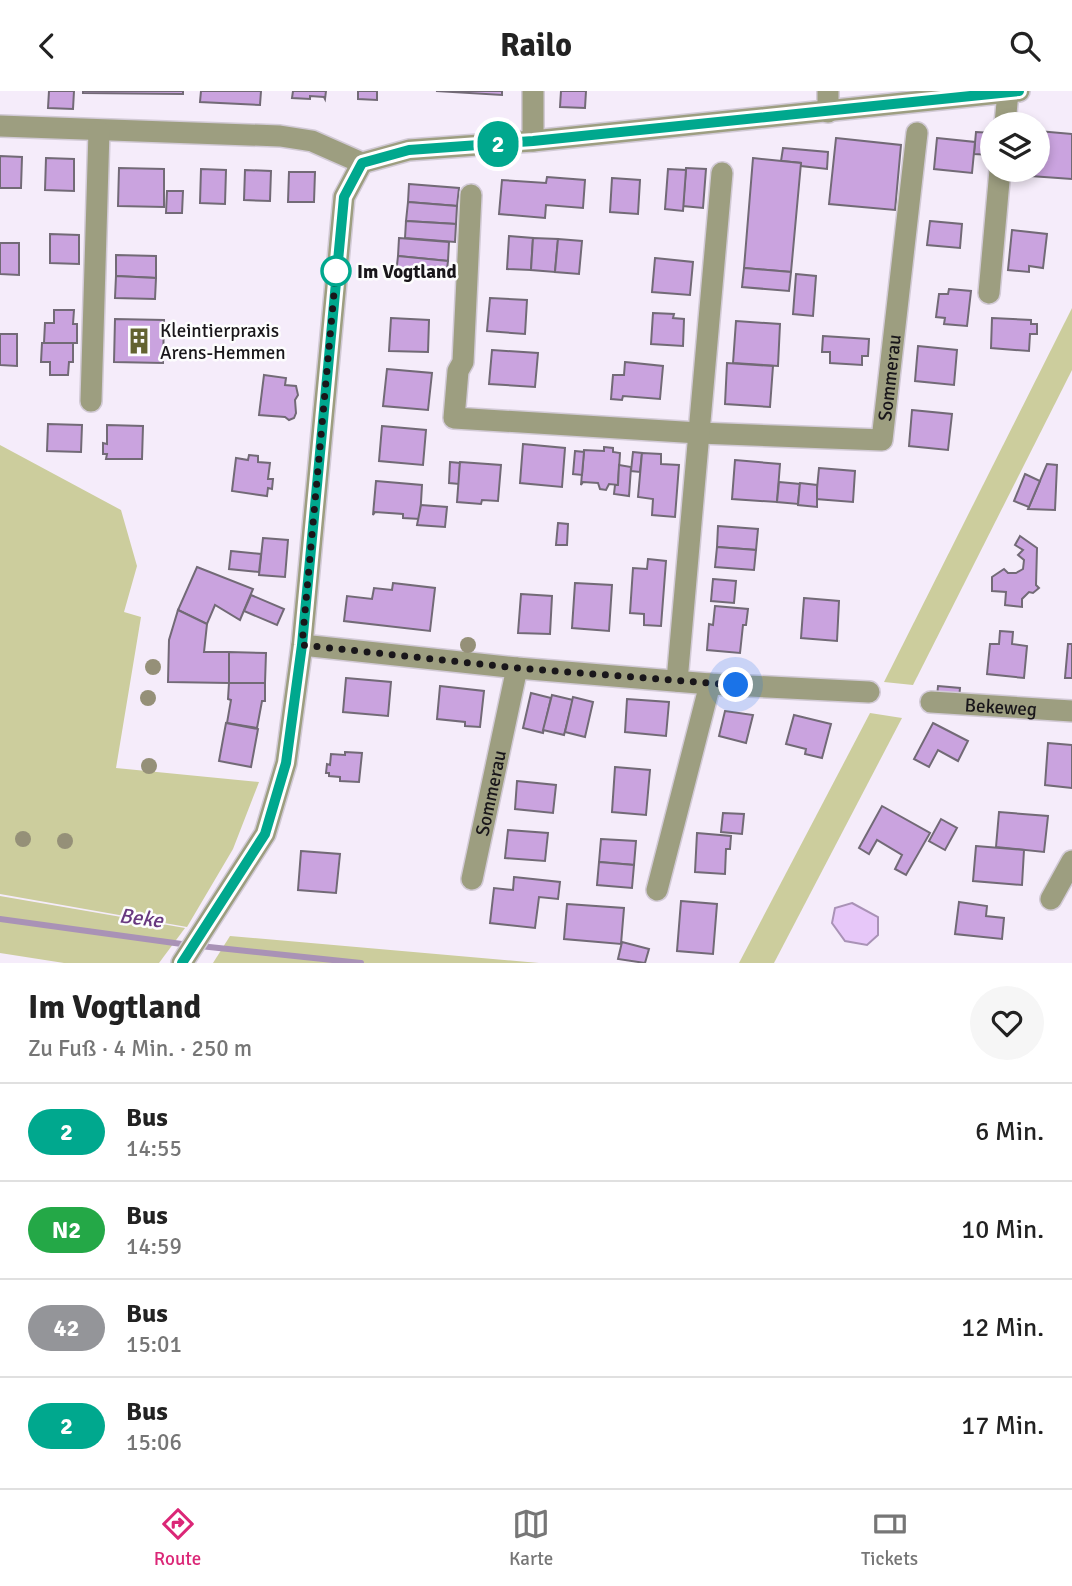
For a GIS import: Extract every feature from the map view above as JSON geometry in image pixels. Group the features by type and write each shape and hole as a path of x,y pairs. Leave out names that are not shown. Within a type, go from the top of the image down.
{"street":[{"path":"533,91 533,141"},
{"path":"0,127 280,136 312,141 362,163 409,150 533,141 828,102 1013,92 1008,112"},
{"path":"91,401 99,131"},
{"name":"Sommerau","path":"471,195 463,362 458,371 454,418 699,433 882,440 917,133"},
{"path":"182,963 265,834 286,763 302,645 344,197 362,163"},
{"path":"677,681 722,173"},
{"path":"989,293 999,182"},
{"path":"302,645 517,668 710,684 869,692"},
{"name":"Sommerau","path":"472,879 517,668"},
{"path":"657,890 710,684"},
{"name":"Bekeweg","path":"931,702 1072,711"},
{"path":"1051,899 1072,861"}],"green space":[{"path":"1072,308 1072,370 913,685 884,682"},
{"path":"0,445 121,510 137,566 124,612 141,617 116,768 259,782 233,849 187,927 0,894"},
{"path":"870,713 902,718 774,963 739,963"},
{"path":"0,896 185,928 159,963 64,963 0,953"},
{"path":"230,936 539,963 213,963"}],"shaded area":[{"path":"852,903 878,917 878,935 867,945 845,941 832,923 835,908"}],"building":[{"path":"49,91 74,91 73,109 48,108"},
{"path":"183,91 183,94 83,93"},
{"path":"201,91 261,91 260,105 200,102"},
{"path":"293,91 326,91 325,99 310,96 310,99 292,98"},
{"path":"358,91 377,91 377,100 358,99"},
{"path":"436,91 502,91 502,95"},
{"path":"561,91 586,91 585,108 560,107"},
{"path":"976,132 980,132 980,154 974,154"},
{"path":"1050,132 1072,134 1072,179 1050,177"},
{"path":"836,138 901,145 895,210 829,204"},
{"path":"937,138 975,142 972,173 934,169"},
{"path":"783,148 828,152 827,169 781,161"},
{"path":"0,156 22,157 21,188 0,188"},
{"path":"46,158 74,159 74,191 45,190"},
{"path":"753,158 801,163 791,272 744,268"},
{"path":"119,168 164,169 164,207 118,206"},
{"path":"686,168 706,169 703,208 683,206"},
{"path":"201,169 226,170 225,204 200,203"},
{"path":"668,169 686,170 683,211 665,209"},
{"path":"245,170 271,171 270,201 244,200"},
{"path":"289,172 315,172 314,202 288,202"},
{"path":"547,177 585,180 583,208 546,205 545,218 499,214 502,180 546,183"},
{"path":"612,178 640,180 638,214 610,212"},
{"path":"409,184 459,188 457,206 408,202"},
{"path":"167,191 183,191 182,213 166,213"},
{"path":"408,202 457,206 456,224 406,221"},
{"path":"406,221 456,224 455,242 405,238"},
{"path":"930,221 962,224 960,248 927,245"},
{"path":"1012,230 1047,234 1043,268 1029,266 1029,272 1008,270"},
{"path":"50,234 79,235 79,264 50,263"},
{"path":"509,236 533,238 531,270 507,269"},
{"path":"399,238 449,242 448,261 398,256"},
{"path":"533,238 558,239 555,272 531,270"},
{"path":"558,239 582,241 579,274 555,272"},
{"path":"0,243 19,243 19,275 0,274"},
{"path":"116,255 156,256 156,278 116,276"},
{"path":"398,256 448,261 446,278 396,274"},
{"path":"655,258 693,262 690,295 652,292"},
{"path":"744,268 791,272 789,291 742,287"},
{"path":"796,274 816,276 813,316 793,314"},
{"path":"116,276 156,278 155,299 115,298"},
{"path":"949,289 971,291 967,326 944,324 945,318 936,317 939,294 948,294"},
{"path":"490,298 527,300 525,334 487,331"},
{"path":"54,310 74,310 73,324 77,324 77,343 44,343 45,323 54,323"},
{"path":"653,313 674,314 673,318 684,319 683,346 651,344"},
{"path":"391,318 429,320 428,352 389,351"},
{"path":"992,318 1031,320 1031,324 1037,324 1037,334 1030,334 1029,351 991,348"},
{"name":"Kleintierpraxis Arens-Hemmen","path":"115,319 164,320 163,363 114,362"},
{"path":"736,321 780,324 778,366 733,363"},
{"path":"0,334 17,334 17,366 0,365"},
{"path":"823,336 869,339 868,356 862,356 862,365 830,363 830,352 822,352"},
{"path":"42,343 73,343 73,362 69,362 68,375 50,375 50,362 41,362"},
{"path":"918,346 957,350 954,385 915,381"},
{"path":"492,350 538,353 535,387 489,384"},
{"path":"625,362 663,366 660,399 623,396 622,400 611,399 613,375 624,375"},
{"path":"727,363 773,366 770,407 725,404"},
{"path":"387,369 432,373 428,410 383,406"},
{"path":"264,375 286,378 285,385 296,386 298,395 294,418 289,420 285,417 259,415"},
{"path":"912,410 952,414 948,450 909,446"},
{"path":"48,424 82,425 81,452 47,451"},
{"path":"107,425 143,426 142,459 106,459 103,443 107,444"},
{"path":"382,426 426,430 423,465 379,461"},
{"path":"523,444 565,448 562,487 520,483"},
{"path":"604,447 613,448 613,452 620,453 618,485 609,484 606,490 600,489 598,483 583,482 581,485 584,450 604,451"},
{"path":"575,451 584,452 582,475 573,474"},
{"path":"633,452 642,453 640,472 631,471"},
{"path":"642,453 661,454 661,464 679,465 675,517 652,515 653,499 638,497"},
{"path":"249,455 258,456 258,462 270,463 268,479 273,479 272,489 268,488 267,496 232,491 236,458 248,460"},
{"path":"735,460 780,464 777,502 732,499"},
{"path":"450,462 460,463 459,484 449,483"},
{"path":"460,462 501,465 498,501 482,500 481,504 457,502"},
{"path":"1047,464 1057,465 1055,510 1028,509"},
{"path":"619,465 631,467 629,496 614,494 615,485 618,485"},
{"path":"819,468 855,471 853,502 816,499"},
{"path":"1025,474 1040,481 1029,507 1014,501"},
{"path":"376,481 422,485 420,519 403,518 403,514 375,512 373,515"},
{"path":"779,482 800,484 798,504 777,502"},
{"path":"800,483 817,485 817,507 798,505"},
{"path":"421,505 447,507 445,527 417,525"},
{"path":"558,523 568,524 567,545 556,545"},
{"path":"718,526 758,529 756,550 717,547"},
{"path":"1020,536 1037,548 1036,585 1039,588 1022,599 1022,607 1005,605 1006,592 992,591 992,577 1004,569 1008,573 1016,573 1023,569 1024,560 1018,555 1023,550 1015,545"},
{"path":"263,538 288,540 285,577 259,575"},
{"path":"717,547 756,550 754,570 715,567"},
{"path":"231,551 261,554 259,572 229,569"},
{"path":"648,559 666,561 661,626 644,625 644,614 630,613 633,568 647,569"},
{"path":"197,567 253,589 240,620 215,605 207,624 178,610"},
{"path":"713,579 736,581 734,603 711,601"},
{"path":"393,583 435,588 430,631 344,621 347,596 372,599 374,588 392,590"},
{"path":"575,583 612,585 609,631 572,628"},
{"path":"521,594 552,596 550,634 518,633"},
{"path":"251,595 284,609 277,625 244,611"},
{"path":"804,598 839,601 837,641 801,638"},
{"path":"715,606 748,609 740,653 707,650 709,624 713,625"},
{"path":"178,610 207,624 204,652 229,652 229,683 168,682 169,640"},
{"path":"1000,631 1013,632 1012,644 1027,646 1024,678 987,674 990,644 999,644"},
{"path":"1068,644 1072,644 1072,678 1065,678"},
{"path":"229,652 266,653 265,683 229,683"},
{"path":"346,678 391,682 388,716 343,712"},
{"path":"229,683 265,683 265,701 262,701 257,728 227,723 231,700 228,699"},
{"path":"440,686 484,691 480,727 465,726 465,722 437,719"},
{"path":"938,686 960,688 959,699 937,697"},
{"path":"531,693 551,698 543,733 523,728"},
{"path":"552,695 573,700 564,735 543,730"},
{"path":"573,697 593,702 585,737 565,732"},
{"path":"627,699 669,702 666,736 625,732"},
{"path":"725,711 753,715 746,743 719,736"},
{"path":"794,715 831,724 822,758 805,754 806,749 786,744"},
{"path":"226,723 258,729 251,767 219,761"},
{"path":"933,723 968,741 958,761 938,750 929,767 914,759"},
{"path":"1048,743 1072,745 1072,788 1045,785"},
{"path":"345,752 362,753 359,782 340,781 340,777 326,773 331,754 345,755"},
{"path":"615,767 650,770 646,815 612,812"},
{"path":"517,781 556,785 553,813 515,809"},
{"path":"882,806 930,833 906,875 895,869 902,855 877,840 869,854 859,848"},
{"path":"999,812 1048,816 1044,852 996,847"},
{"path":"723,813 744,814 742,834 721,832"},
{"path":"941,819 957,828 945,850 929,841"},
{"path":"508,830 548,833 545,861 505,858"},
{"path":"697,833 731,836 730,849 726,849 725,874 695,872"},
{"path":"601,839 636,841 634,865 599,862"},
{"path":"976,846 1024,850 1022,885 973,881"},
{"path":"301,851 340,854 336,893 298,890"},
{"path":"599,862 634,865 632,888 597,885"},
{"path":"514,877 560,882 558,899 539,897 535,928 490,923 494,888 513,890"},
{"path":"681,901 717,904 713,954 677,951"},
{"path":"959,902 987,906 986,916 1004,918 1002,939 955,934"},
{"path":"567,904 624,908 621,944 564,939"},
{"path":"622,942 649,949 645,963 618,959"}],"waterway":[{"name":"Beke","path":"0,919 189,945"},
{"name":"Beke","path":"200,946 361,963"}],"bus line":[{"name":"2","path":"182,963 265,834 286,763 302,645 344,197 362,163 409,150 533,141 1019,91"}],"place":[{"name":"Im Vogtland","path":"336,271"},
{"name":"Kleintierpraxis Arens-Hemmen","path":"139,341"}],"route":[{"path":"336,271 302,645 517,668 736,685"}]}
